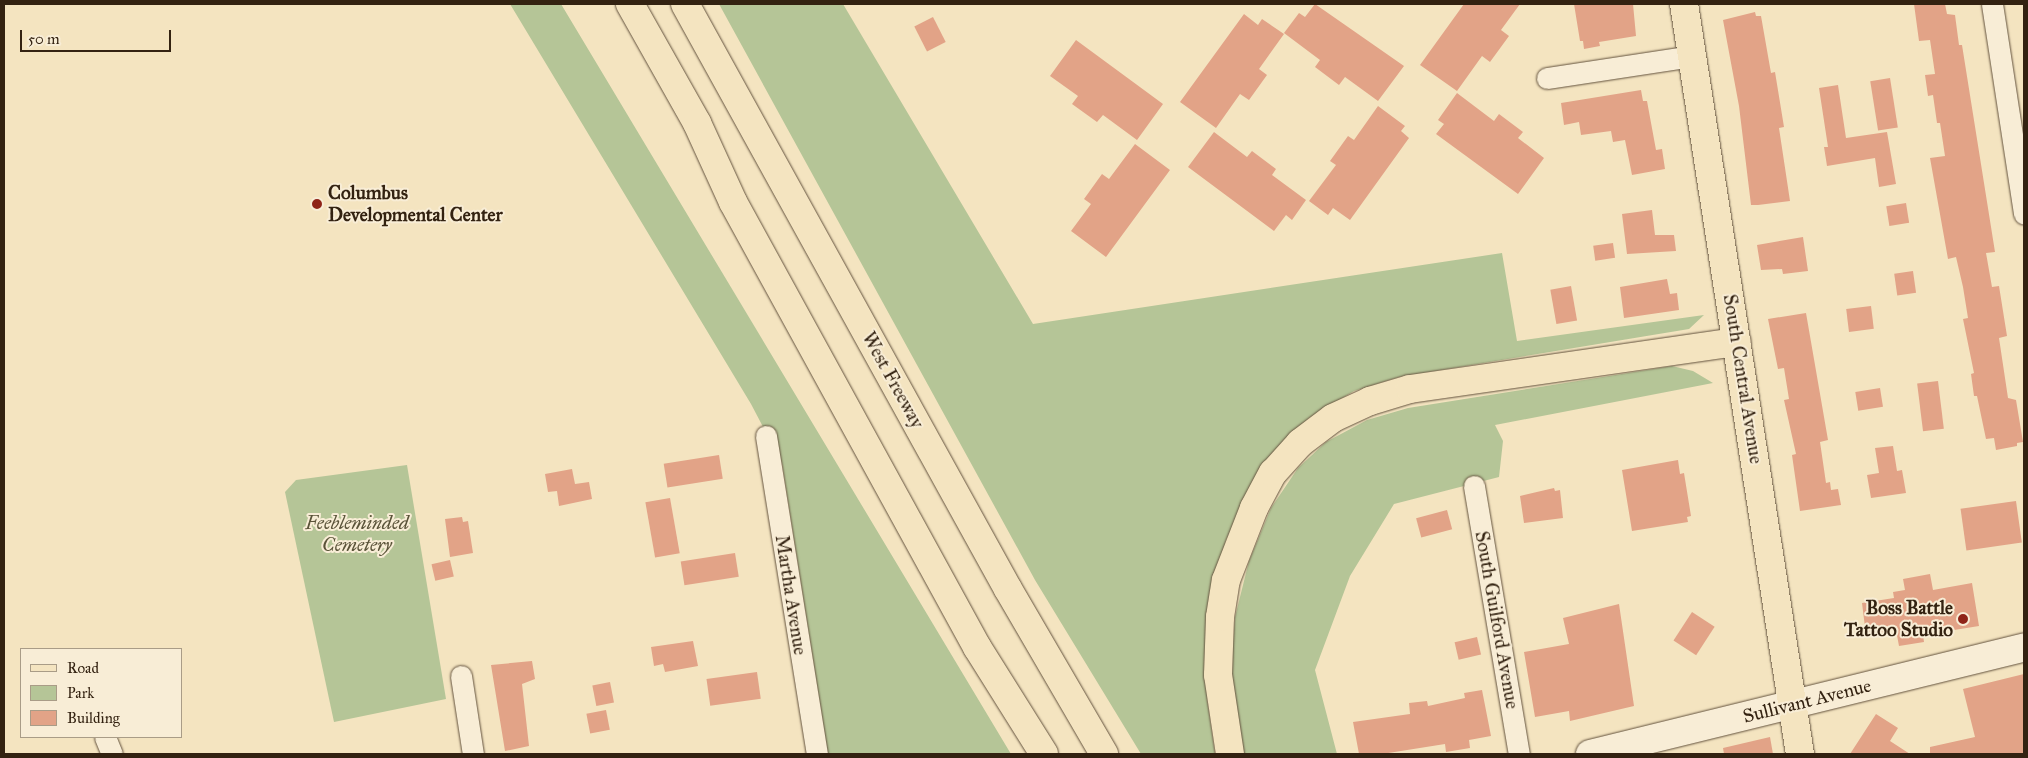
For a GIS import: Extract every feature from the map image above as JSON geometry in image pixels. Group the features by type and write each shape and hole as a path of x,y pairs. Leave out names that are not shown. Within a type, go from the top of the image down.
{"main road":[{"path":"630,4 697,123 733,202 972,638 1044,754"},
{"name":"West Freeway","path":"685,4 1008,589 1104,754"},
{"name":"South Central Avenue","path":"1684,4 1738,342 1800,754"},
{"path":"1227,743 1218,675 1220,617 1226,580 1254,508 1273,473 1300,443 1333,418 1370,400 1410,390 1738,342"}],"street":[{"path":"1992,4 2024,214"},
{"path":"1547,78 1692,56"},
{"name":"Martha Avenue","path":"766,436 817,754"},
{"name":"South Guilford Avenue","path":"1474,486 1519,754"},
{"name":"Sullivant Avenue","path":"1590,754 2024,647"},
{"path":"461,676 473,754"},
{"path":"105,738 112,754"}],"green space":[{"path":"510,4 561,4 1011,754 828,754 782,463 751,404"},
{"path":"719,4 843,4 1033,324 1502,253 1517,341 1704,315 1689,329 1399,377 1354,391 1309,418 1277,450 1252,486 1226,540 1211,598 1206,650 1207,698 1215,754 1141,754 1035,580"},
{"path":"1672,366 1693,371 1713,383 1495,425 1503,441 1499,477 1394,504 1350,576 1315,670 1337,754 1242,754 1236,723 1231,665 1235,617 1249,561 1271,508 1298,468 1326,442 1367,420 1408,408"},
{"name":"Feebleminded Cemetery","path":"407,465 446,699 334,722 285,492 296,480"}],"building":[{"path":"1315,4 1404,66 1378,101 1345,77 1339,85 1315,67 1320,60 1284,33 1299,13 1305,17"},
{"path":"1464,4 1520,4 1501,30 1509,36 1490,62 1482,56 1457,91 1420,65"},
{"path":"1574,4 1633,4 1636,36 1599,42 1600,46 1584,49 1583,41 1580,41"},
{"path":"1914,4 1945,4 1947,14 1955,15 1959,45 1962,45 1995,252 1986,253 1992,287 1999,286 2007,336 1999,338 2008,398 2016,400 2023,442 2017,443 2017,446 1996,450 1994,438 1986,439 1977,396 1974,396 1971,374 1974,373 1963,319 1968,318 1963,287 1956,257 1948,259 1930,158 1945,156 1940,123 1937,123 1933,95 1928,96 1925,75 1935,74 1930,40 1919,41"},
{"path":"1755,12 1756,16 1761,16 1771,73 1775,72 1784,127 1779,128 1790,201 1751,205 1739,106 1723,20"},
{"path":"1244,14 1258,25 1262,19 1284,34 1259,69 1267,75 1249,100 1240,94 1216,128 1180,102"},
{"path":"933,17 946,42 927,51 914,27"},
{"path":"1076,40 1163,104 1137,140 1103,115 1097,122 1072,104 1078,96 1050,76"},
{"path":"1890,78 1898,127 1878,131 1870,81"},
{"path":"1838,85 1846,138 1887,132 1896,184 1879,187 1875,158 1827,166 1824,147 1828,147 1819,88"},
{"path":"1641,90 1643,101 1647,101 1656,150 1662,149 1665,169 1632,175 1625,140 1613,142 1611,131 1581,135 1579,122 1564,125 1561,103"},
{"path":"1457,93 1494,121 1499,114 1523,132 1518,138 1544,158 1518,194 1436,134 1444,124 1438,120"},
{"path":"1378,106 1405,126 1401,131 1409,138 1350,220 1333,208 1328,215 1309,201 1336,165 1330,161 1348,136 1354,140"},
{"path":"1214,132 1247,157 1252,151 1276,169 1272,175 1306,200 1292,220 1286,215 1274,231 1188,167"},
{"path":"1135,144 1170,170 1106,257 1071,231 1091,204 1084,199 1102,174 1109,179"},
{"path":"1906,203 1909,223 1889,226 1886,206"},
{"path":"1652,210 1655,235 1674,235 1676,251 1627,254 1622,214"},
{"path":"1803,237 1808,271 1783,274 1782,269 1761,270 1757,245"},
{"path":"1613,243 1615,258 1595,261 1593,246"},
{"path":"1913,271 1916,293 1897,295 1894,274"},
{"path":"1667,279 1670,294 1677,293 1679,310 1624,318 1620,287"},
{"path":"1571,286 1577,320 1556,324 1550,290"},
{"path":"1871,306 1874,329 1849,332 1846,309"},
{"path":"1806,313 1828,440 1820,442 1826,483 1830,482 1831,490 1838,489 1841,505 1800,511 1792,455 1796,454 1784,400 1789,399 1784,368 1778,369 1768,319"},
{"path":"1938,381 1944,429 1923,431 1917,384"},
{"path":"1880,388 1883,407 1858,411 1855,392"},
{"path":"1893,446 1897,471 1902,470 1906,493 1871,498 1867,475 1879,473 1875,448"},
{"path":"719,455 723,479 667,487 664,464"},
{"path":"1678,460 1680,474 1684,473 1691,516 1687,517 1688,522 1632,531 1622,470"},
{"path":"572,469 575,484 589,482 592,499 559,506 557,491 548,492 545,474"},
{"path":"1554,488 1555,491 1560,490 1563,518 1524,523 1520,496"},
{"path":"670,498 680,553 655,557 645,502"},
{"path":"2016,501 2022,543 1966,550 1961,509"},
{"path":"1447,510 1452,529 1421,538 1416,518"},
{"path":"462,517 463,522 468,521 473,553 450,557 445,519"},
{"path":"735,553 739,577 684,585 681,562"},
{"path":"450,560 454,577 435,581 431,564"},
{"path":"1930,574 1933,590 1972,583 1979,626 1923,635 1924,642 1899,646 1896,630 1866,635 1862,603 1894,598 1893,592 1905,590 1903,579"},
{"path":"1619,604 1634,706 1570,721 1569,711 1535,717 1524,652 1569,644 1563,618"},
{"path":"1692,612 1715,627 1696,655 1673,641"},
{"path":"1477,637 1481,655 1459,660 1455,642"},
{"path":"693,641 698,666 665,672 663,664 654,666 651,647"},
{"path":"532,661 535,679 522,684 529,746 505,751 491,665"},
{"path":"757,672 761,699 710,706 706,679"},
{"path":"2024,674 2024,754 1930,754 1930,747 1975,737 1963,689"},
{"path":"610,682 614,703 596,706 592,685"},
{"path":"1482,690 1491,736 1469,740 1470,748 1446,752 1445,744 1382,754 1359,754 1353,722 1410,714 1409,703 1427,701 1428,706 1465,698 1464,693"},
{"path":"606,710 610,730 590,733 586,714"},
{"path":"1876,714 1898,728 1890,741 1910,754 1850,754"},
{"path":"1770,737 1773,754 1724,754 1723,748"}],"place":[{"name":"Columbus Developmental Center","path":"317,204"},
{"name":"Boss Battle Tattoo Studio","path":"1963,619"}]}
